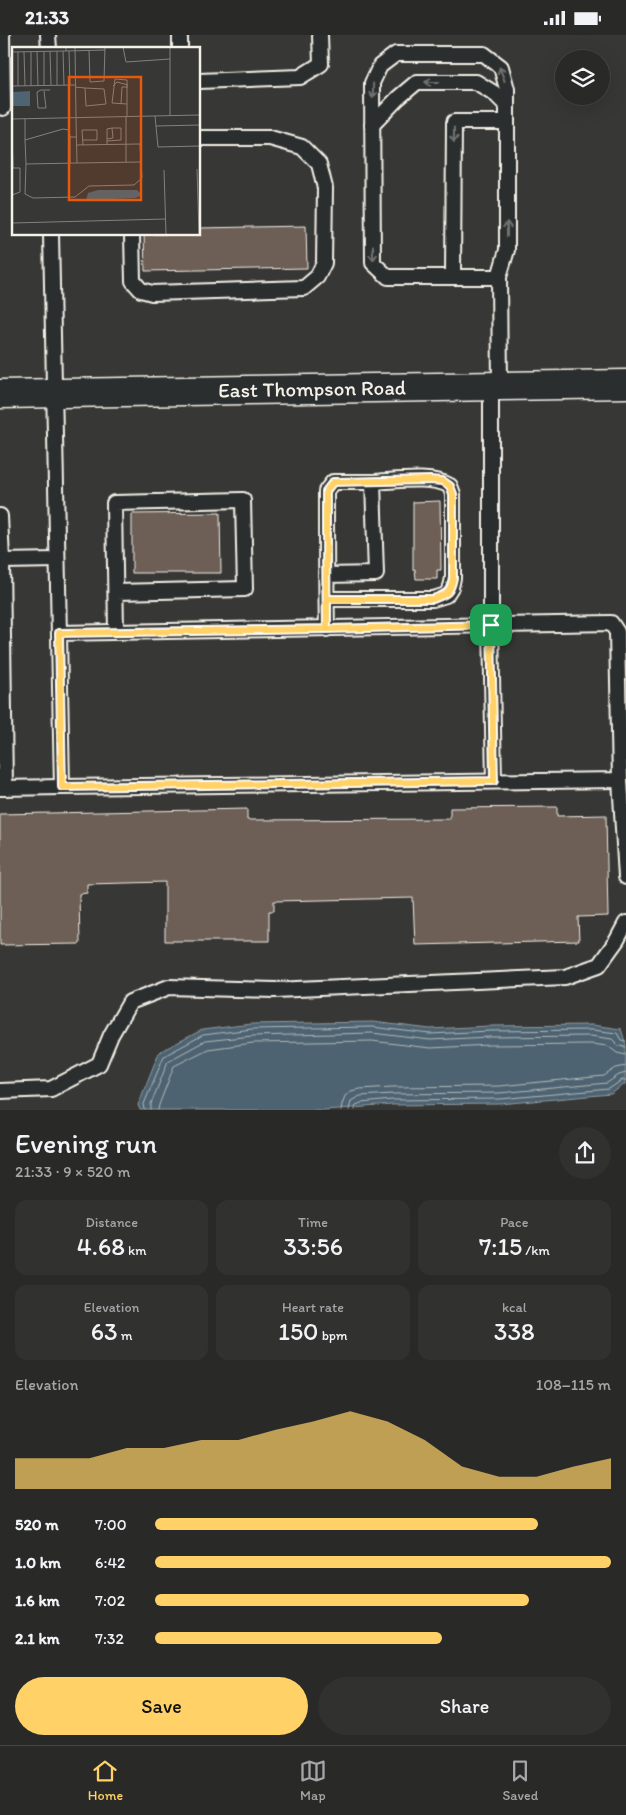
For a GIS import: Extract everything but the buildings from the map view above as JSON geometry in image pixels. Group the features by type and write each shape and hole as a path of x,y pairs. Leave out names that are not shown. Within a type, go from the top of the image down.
{"main road":[{"name":"East Thompson Road","path":"0,394 626,383"}],"lane":[{"path":"2,35 6,108"},
{"path":"200,81 300,77 321,63 320,35"},
{"path":"494,781 491,625 499,277 507,250 507,89 501,67 484,54 396,54 380,66 372,83 373,263 388,277 499,277"},
{"path":"372,125 398,98 417,82 476,82 494,93 507,106"},
{"path":"453,277 454,122 507,122"},
{"path":"132,235 133,281 141,290 152,293 304,288 318,277 324,263 325,188 319,164 302,147 270,138 200,138"},
{"path":"51,235 62,787"},
{"path":"327,599 433,599 446,595 451,587 454,566 453,494 450,486 443,481 430,480 333,482 326,491 327,629"},
{"path":"326,575 376,574 373,482"},
{"path":"116,591 244,589 242,500 114,503 116,632"},
{"path":"0,516 2,561 3,788 620,780"},
{"path":"2,561 57,560"},
{"path":"59,633 611,623 617,632 620,780 626,877"},
{"path":"0,1091 52,1089 99,1064 111,1035 130,1002 169,987 274,990 565,977 599,965 617,940 626,923"}],"water":[{"path":"373,1022 430,1029 489,1026 592,1025 621,1029 626,1045 625,1084 611,1094 500,1104 392,1105 324,1110 140,1110 138,1105 159,1052 202,1030 251,1024"}],"route":[{"path":"491,625 327,629 326,491 333,482 430,480 443,481 450,486 453,494 453,578 451,587 446,595 433,599 327,599 327,629 59,633 62,787 494,781 491,625"}]}
